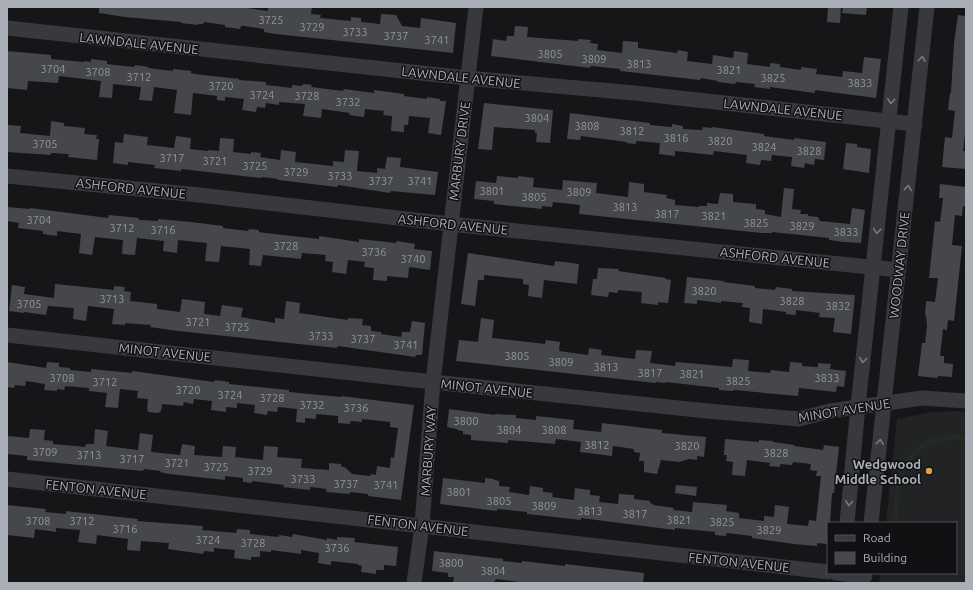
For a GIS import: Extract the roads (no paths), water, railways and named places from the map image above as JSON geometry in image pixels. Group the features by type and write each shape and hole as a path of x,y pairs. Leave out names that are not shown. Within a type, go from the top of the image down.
{"street":[{"name":"MARBURY DRIVE","path":"450,224 476,7"},
{"name":"WOODWAY DRIVE","path":"847,522 858,406 901,7"},
{"name":"WOODWAY DRIVE","path":"871,522 927,7"},
{"name":"LAWNDALE AVENUE","path":"7,28 467,78 915,124"},
{"name":"ASHFORD AVENUE","path":"7,176 199,195 450,224 899,270"},
{"name":"MARBURY WAY","path":"414,583 422,525 433,382 450,224"},
{"name":"MINOT AVENUE","path":"7,335 433,382 707,411 799,419 858,406 922,398 966,401"},
{"name":"FENTON AVENUE","path":"7,479 422,525 827,574"},
{"name":"FENTON AVENUE","path":"839,575 865,577"}],"place":[{"name":"Wedgwood Middle School","path":"929,471"}]}
